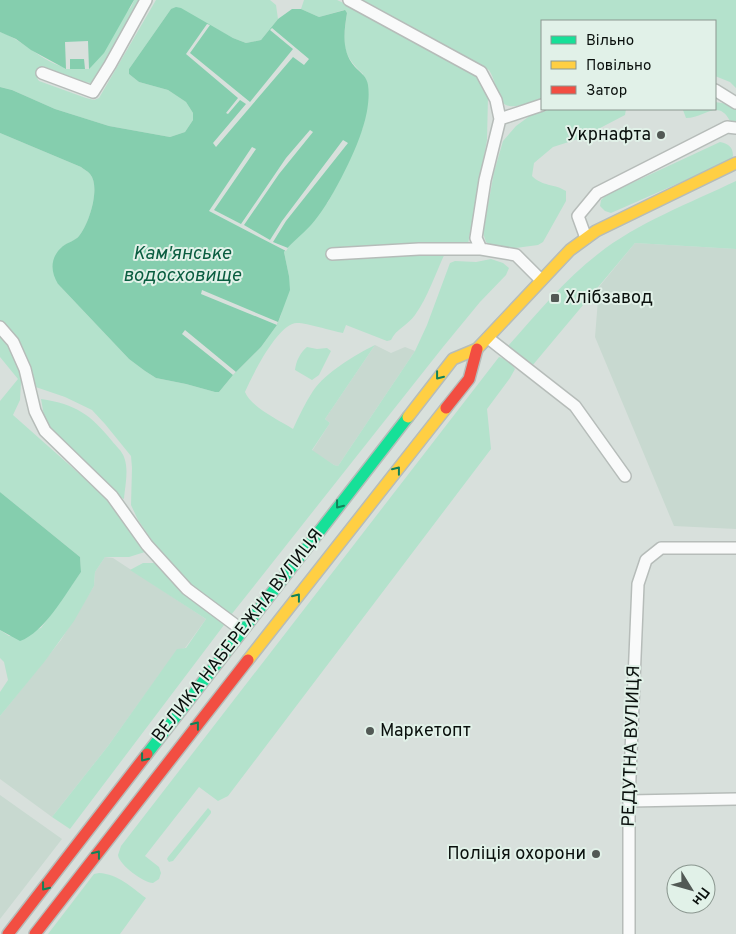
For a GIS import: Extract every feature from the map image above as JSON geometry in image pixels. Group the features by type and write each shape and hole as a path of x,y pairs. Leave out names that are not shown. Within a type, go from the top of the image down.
{"street":[{"path":"42,73 92,92 110,65 146,0"},
{"path":"349,0 481,72 496,100 500,119 486,180 476,238 481,249"},
{"path":"716,91 736,103"},
{"path":"500,119 541,105"},
{"path":"586,238 578,216 597,193 727,127 736,128"},
{"name":"ВЕЛИКА НАБЕРЕЖНА ВУЛИЦЯ","path":"8,934 453,358 477,349 570,250 586,238 622,217 736,164"},
{"path":"332,254 419,249 481,249 516,255 541,280"},
{"path":"0,327 12,342 25,369 34,411 45,431 112,496 147,545 187,589 242,630"},
{"path":"488,338 575,406 624,476"},
{"name":"ВЕЛИКА НАБЕРЕЖНА ВУЛИЦЯ","path":"35,934 469,379 477,349"},
{"name":"РЕДУТНА ВУЛИЦЯ","path":"629,934 629,801 638,584 646,560 661,548 736,548"},
{"path":"629,801 736,798"}],"shaded area":[{"path":"134,0 143,0 94,83 38,71 37,78 39,81 86,98 94,100 99,98 156,0 270,0 276,5 278,19 261,40 246,43 171,9 129,69 129,74 139,82 168,90 186,102 193,113 193,120 185,132 170,137 109,126 55,109 12,90 0,87 0,32 10,36 47,60 66,67 77,68 131,7"},
{"path":"304,0 337,0 477,75 488,96 487,140 468,244 449,245 425,298 412,318 391,340 387,341 346,325 343,333 302,323 290,325 266,352 245,392 248,398 266,413 293,429 307,400 325,377 375,345 325,419 330,423 312,450 338,466 415,351 427,325 450,263 455,261 476,262 491,259 503,263 509,268 506,275 480,302 443,347 231,615 192,587 166,561 138,520 131,505 131,456 105,424 92,410 65,397 21,382 20,400 13,415 101,493 129,525 148,551 129,557 105,557 95,572 94,586 74,621 45,661 0,716 0,692 8,680 4,662 0,658 0,630 9,636 41,628 81,572 80,557 0,492 0,401 18,379 0,357 0,133 81,167 89,173 93,180 94,196 90,215 79,236 63,246 58,284 129,359 145,371 156,378 219,392 261,347 277,325 281,315 289,276 284,252 328,202 349,161 363,127 363,74 350,60 345,46 347,13 344,10 319,17 301,9"},
{"path":"358,0 736,0 736,88 730,82 716,76 716,20 541,20 541,98 518,106 507,105 502,102 489,70"},
{"path":"716,102 728,104 736,108 736,121 730,121 721,111 716,110"},
{"path":"548,110 626,110 625,115 581,138 553,147 534,163 532,176 540,182 566,191 566,201 543,242 538,245 500,250 486,242 483,233 494,172 503,141 516,126 531,115"},
{"path":"683,110 716,110 693,117 686,118"},
{"path":"720,142 731,148 733,156 729,161 611,213 605,211 600,206 601,200 606,195"},
{"path":"736,181 736,249 635,243 532,366 507,347 574,275 613,243 664,214"},
{"path":"635,243 736,249 736,529 674,526 595,337 599,287"},
{"path":"375,345 391,353 405,347 415,351 338,466 334,465 312,451 330,423 325,419"},
{"path":"307,347 327,348 331,351 319,375 312,380 295,370 299,357"},
{"path":"499,357 515,369 487,409 491,449 228,796 218,801 199,787 145,856 159,867 161,873 159,879 153,883 138,877 119,859 118,855 121,846"},
{"path":"41,399 64,404 82,412 97,424 119,449 124,457 126,467 124,499 115,495 51,434 44,416"},
{"path":"105,557 113,558 206,619 185,648 177,650 108,746 52,817 0,779 0,716 61,640 94,586 95,572"},
{"path":"143,563 154,563 183,592 224,625 70,829 52,817 108,746 177,649 186,648 206,619 130,570"},
{"path":"0,795 62,839 0,919"},
{"path":"208,808 211,813 173,861 169,862 168,857"},
{"path":"99,873 118,878 146,898 120,934 48,934 94,874"}],"water":[{"path":"0,0 134,0 104,53 91,67 89,69 66,69 31,50 16,39 0,32"},
{"name":"Кам'янське водосховище","path":"176,7 246,43 261,40 278,19 292,9 301,9 319,17 345,10 347,13 345,41 347,54 355,67 365,77 369,90 367,112 359,138 341,178 326,205 308,229 284,252 290,290 277,325 261,347 219,392 156,378 145,371 129,359 58,284 53,269 54,259 63,246 76,239 83,230 90,215 94,196 93,180 89,173 81,167 0,133 0,87 12,90 55,109 109,126 170,137 185,132 193,120 193,113 186,102 168,90 139,82 129,74 129,69 171,9"},
{"path":"0,492 80,557 81,572 61,601 38,630 20,641 0,630"}],"pier":[{"path":"207,24 210,25 190,53 250,102 293,49 270,30 272,28 309,59 304,65 293,57 216,147 213,143 246,104 240,100 228,114 226,113 238,98 186,54"},
{"path":"88,41 89,69 85,69 84,59 70,59 70,69 66,69 65,42"},
{"path":"310,130 313,132 279,174 244,225 270,240 282,221 343,140 348,143 286,221 273,242 288,248 286,251 209,211 252,147 256,149 214,210 241,224 286,158"},
{"path":"202,290 278,322 277,325 201,294"},
{"path":"185,330 236,372 233,375 182,334"}],"traffic: fast":[{"path":"147,754 408,417"}],"traffic: slow":[{"path":"408,417 453,359 477,349 570,250 596,231 736,163"},
{"path":"248,660 446,408"}],"traffic: jam":[{"path":"446,408 469,379 477,349"},
{"path":"35,934 248,660"},
{"path":"8,934 147,754"}],"place":[{"name":"Укрнафта","path":"661,135"},
{"name":"Хлібзавод","path":"555,298"},
{"name":"Маркетопт","path":"370,731"},
{"name":"Поліція охорони","path":"596,854"}]}
